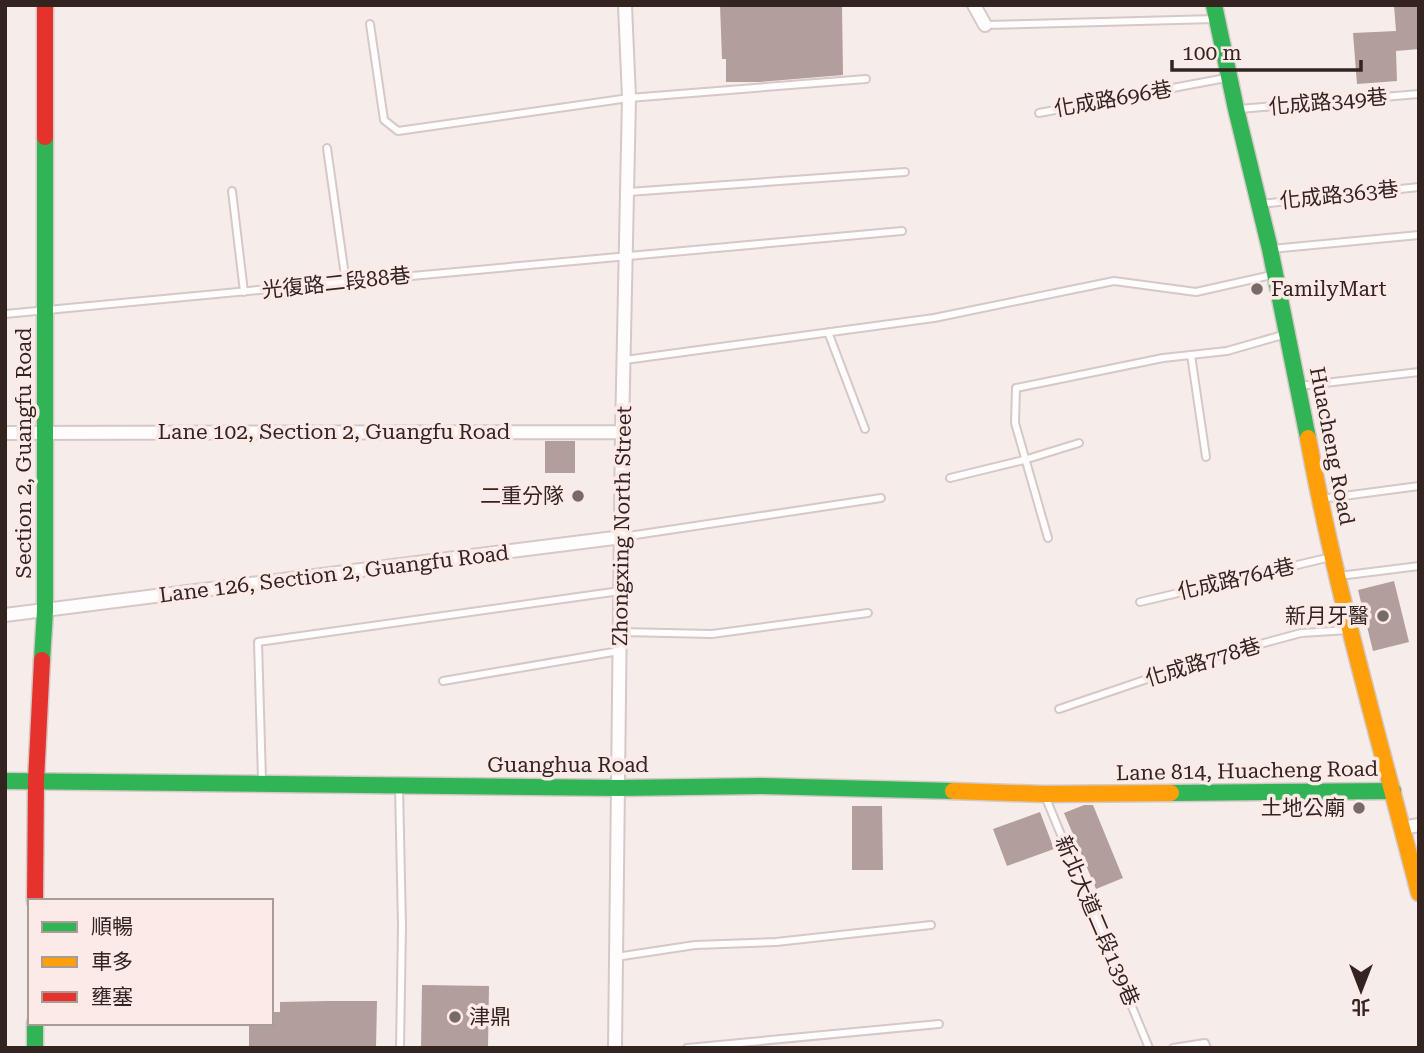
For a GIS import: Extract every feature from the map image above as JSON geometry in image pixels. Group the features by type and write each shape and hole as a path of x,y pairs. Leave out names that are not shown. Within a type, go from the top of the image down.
{"street":[{"name":"Section 2, Guangfu Road","path":"35,899 36,781 45,611 45,5"},
{"name":"Zhongxing North Street","path":"615,1048 629,98 625,5"},
{"path":"974,5 985,25"},
{"name":"Huacheng Road","path":"1215,12 1276,275 1319,499 1393,791 1411,827 1419,893"},
{"name":"Lane 102, Section 2, Guangfu Road","path":"5,433 622,432"},
{"name":"Lane 126, Section 2, Guangfu Road","path":"5,615 622,537"},
{"name":"Guanghua Road","path":"5,781 619,788 760,786 1100,794"},
{"name":"Lane 814, Huacheng Road","path":"1100,794 1393,791"},
{"path":"35,1025 35,1048"}],"lane":[{"path":"985,25 1215,12"},
{"path":"370,24 384,120 398,131 629,98 866,79"},
{"name":"化成路696巷","path":"1039,113 1229,78"},
{"name":"化成路349巷","path":"1236,109 1419,94"},
{"path":"327,148 346,282"},
{"path":"627,192 905,172"},
{"name":"化成路363巷","path":"1259,204 1419,187"},
{"path":"232,191 244,292"},
{"name":"光復路二段88巷","path":"5,314 626,254 902,231"},
{"path":"1270,249 1419,235"},
{"path":"625,360 934,318 1114,281 1196,292 1276,275"},
{"path":"828,332 865,429"},
{"path":"1048,538 1015,423 1016,388 1163,358 1227,351 1288,334"},
{"path":"1191,355 1206,457"},
{"path":"1298,386 1419,372"},
{"path":"950,478 1079,443"},
{"path":"1319,499 1419,485"},
{"path":"622,537 881,498"},
{"name":"化成路764巷","path":"1140,602 1333,556"},
{"path":"1337,576 1419,566"},
{"path":"262,783 258,642 621,591"},
{"path":"621,632 712,634 868,613"},
{"name":"化成路778巷","path":"1059,709 1212,657 1301,633 1351,630"},
{"path":"443,681 621,651"},
{"path":"399,784 402,926 400,1048"},
{"name":"新北大道二段139巷","path":"1044,794 1149,1048"},
{"path":"616,957 695,945 776,942 931,925"},
{"path":"687,1048 939,1024"},
{"path":"1173,1048 1205,1043 1207,1048"}],"building":[{"path":"720,5 842,5 843,75 726,82 726,59 722,59"},
{"path":"1394,5 1419,5 1419,49 1396,51 1397,81 1357,84 1353,33 1396,31"},
{"path":"545,441 575,441 575,473 545,473"},
{"name":"新月牙醫","path":"1394,581 1409,642 1373,651 1358,590"},
{"path":"1084,805 1093,805 1123,878 1096,889 1064,813"},
{"path":"852,806 882,806 883,870 852,870"},
{"path":"1040,812 1054,849 1007,866 993,829"},
{"name":"津鼎","path":"422,985 489,986 488,1048 421,1048"},
{"path":"377,1001 376,1048 249,1048 249,1025 273,1025 273,1012 280,1012 280,1002"}],"traffic: fast":[{"path":"1214,5 1270,249 1308,438"},
{"path":"42,660 45,611 45,137"},
{"path":"5,781 619,788 760,786 953,791"},
{"path":"1171,793 1393,791"},
{"path":"35,1025 35,1048"}],"traffic: slow":[{"path":"1308,438 1345,609 1419,893"},
{"path":"953,791 1044,794 1171,793"}],"traffic: jam":[{"path":"45,5 45,137"},
{"path":"35,899 36,781 42,660"}],"place":[{"name":"FamilyMart","path":"1257,289"},
{"name":"二重分隊","path":"578,496"},
{"name":"新月牙醫","path":"1383,616"},
{"name":"土地公廟","path":"1359,808"},
{"name":"津鼎","path":"455,1017"}]}
